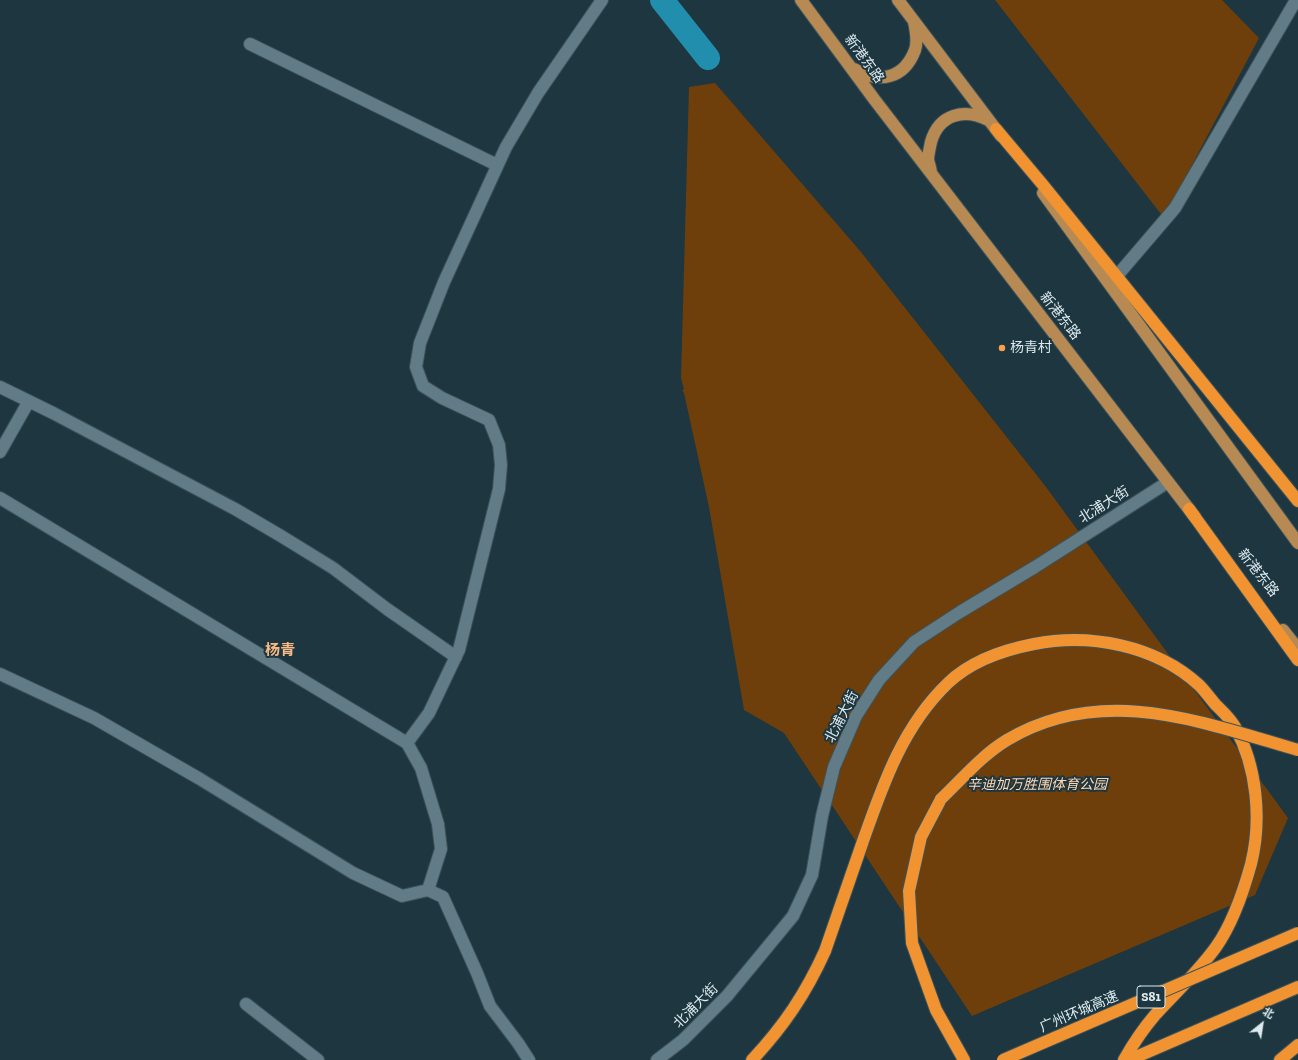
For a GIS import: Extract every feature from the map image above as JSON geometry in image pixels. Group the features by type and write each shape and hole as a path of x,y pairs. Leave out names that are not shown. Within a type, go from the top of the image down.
{"highway":[{"path":"993,125 1113,280 1298,501"},
{"path":"1189,509 1298,660"},
{"path":"752,1060 769,1043 787,1020 814,975 825,951 888,773 900,747 914,724 931,702 949,682 973,665 998,653 1055,640 1089,640 1115,644 1145,652 1177,668 1199,685 1234,725 1251,765 1255,795 1256,834 1252,860 1238,903 1229,924 1217,945 1201,966 1155,1015 1136,1039 1124,1060"},
{"path":"964,1060 936,1010 912,943 909,891 921,837 941,799 985,756 1006,740 1053,718 1106,710 1136,711 1167,715 1237,732 1298,750"},
{"name":"广州环城高速","path":"1003,1060 1298,933"},
{"path":"1129,1060 1298,986"},
{"path":"1280,1060 1298,1045"}],"main road":[{"name":"新港东路","path":"801,0 932,174 1298,649"},
{"path":"898,0 993,125"},
{"path":"851,67 863,74 875,78 888,77 901,71 916,49 917,35 914,21"},
{"path":"932,174 928,160 930,147 934,134 941,123 952,116 966,113 978,115 993,125"},
{"path":"1113,280 1298,543"}],"street":[{"path":"407,743 429,713 459,650 499,488 501,465 499,445 489,420 442,398 423,386 416,368 420,343 439,296 506,147 538,93 602,0"},
{"path":"1113,280 1175,208 1296,0"},
{"path":"250,44 497,165"},
{"path":"0,387 236,510 281,536 333,568 387,609 456,657"},
{"path":"0,452 29,401"},
{"name":"北浦大街","path":"657,1060 684,1040 727,996 793,916 812,875 822,816 834,767 856,716 879,680 914,642 1168,482"},
{"path":"0,498 407,743 421,768 438,824 441,849 428,890"},
{"path":"0,674 94,718 200,779 353,873 402,896 428,890 444,897 478,973 490,1006 529,1060"},
{"path":"246,1004 318,1060"}],"green space":[{"path":"995,0 1222,0 1259,38 1164,218"},
{"name":"辛迪加万胜围体育公园","path":"715,83 861,252 1046,487 1288,818 1255,895 972,1016 784,733 744,710 709,507 684,393 682,390 684,389 681,378 689,87"}],"waterway":[{"path":"662,0 708,58"}],"place":[{"name":"杨青村","path":"1002,348"}],"district":[{"name":"杨青","path":"280,651"}]}
